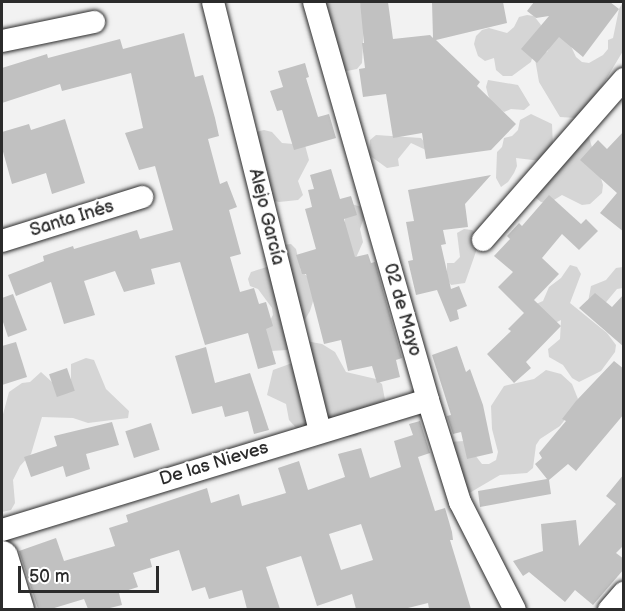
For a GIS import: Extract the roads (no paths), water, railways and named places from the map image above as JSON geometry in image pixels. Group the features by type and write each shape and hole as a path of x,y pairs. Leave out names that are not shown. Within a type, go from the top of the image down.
{"main road":[{"path":"2,557 18,609"}],"street":[{"name":"Alejo García","path":"213,2 320,431"},
{"name":"02 de Mayo","path":"314,2 428,400 460,502 515,609"},
{"path":"2,41 94,22"},
{"path":"483,240 624,79"},
{"name":"Santa Inés","path":"2,241 142,197"},
{"name":"De las Nieves","path":"2,530 320,431 428,400"},
{"path":"609,609 624,593"}]}
